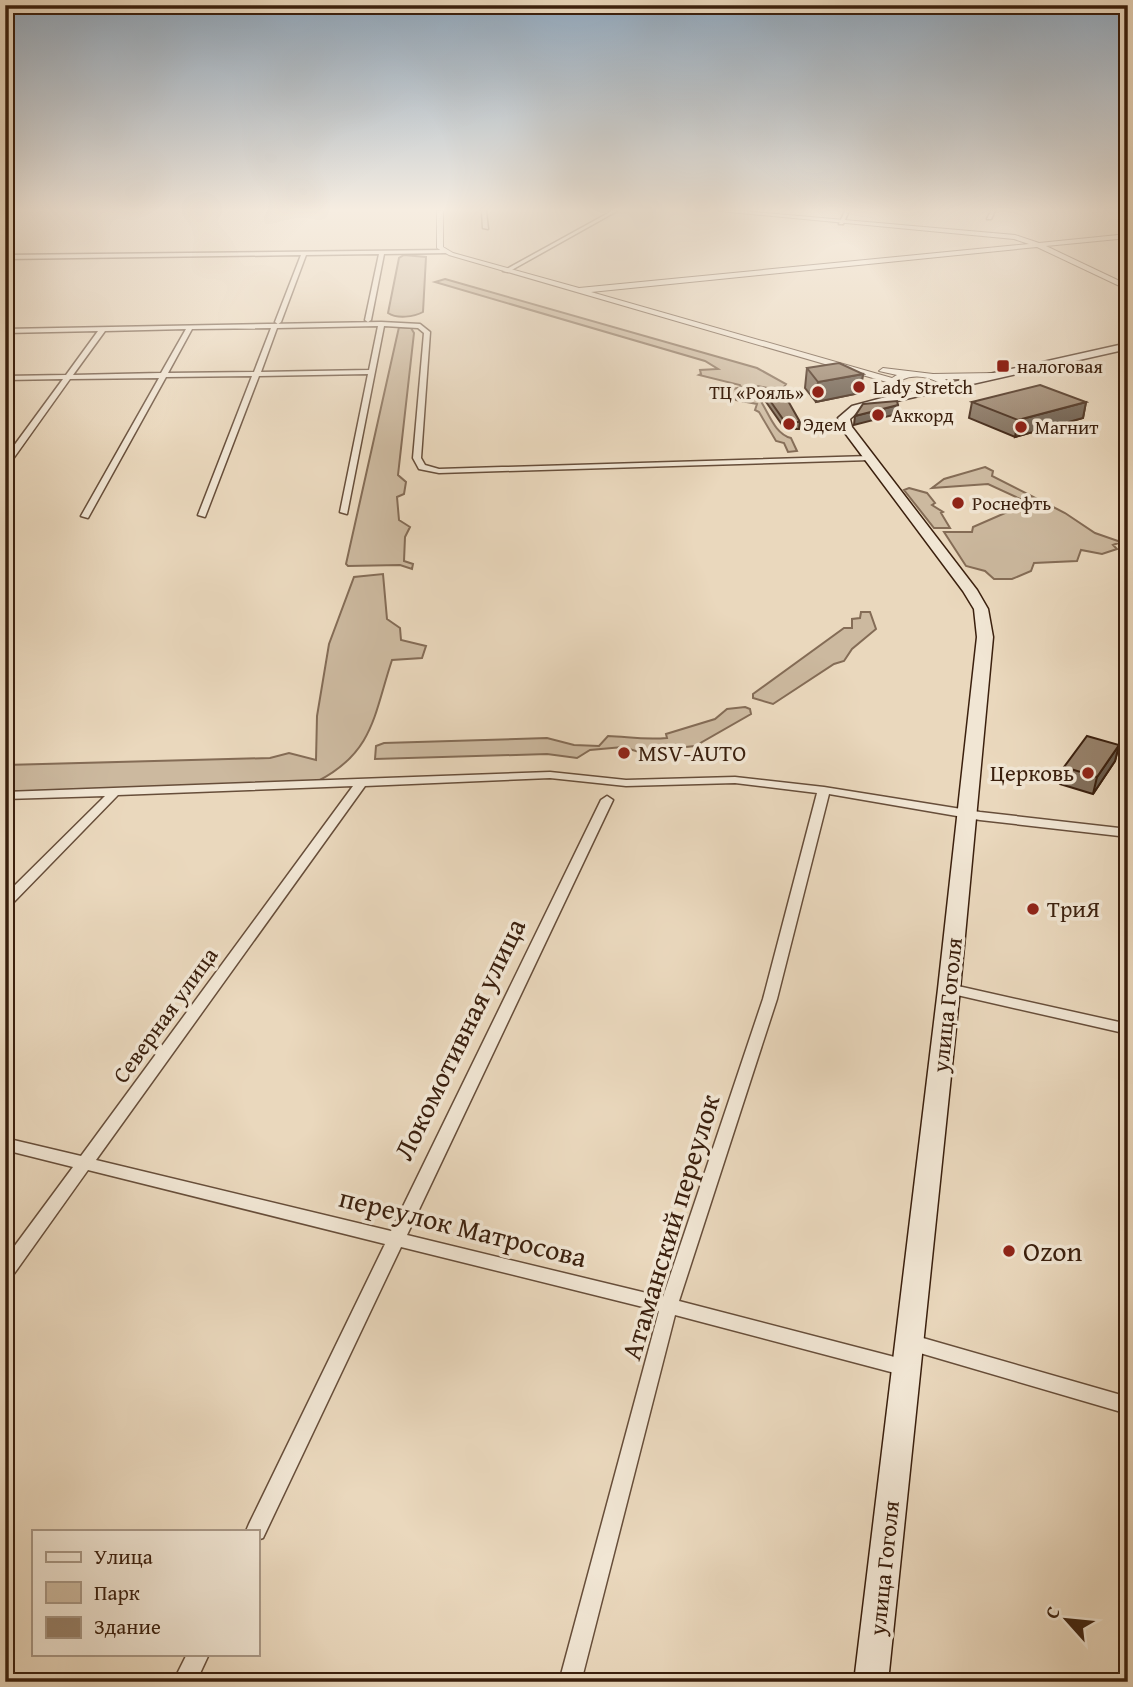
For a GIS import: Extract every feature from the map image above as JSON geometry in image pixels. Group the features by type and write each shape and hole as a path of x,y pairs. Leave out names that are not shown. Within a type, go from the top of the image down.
{"main road":[{"name":"улица Гоголя","path":"871,1682 949,989 985,638 981,609 846,427 844,418 856,408 891,390 937,389 1128,346"}],"street":[{"path":"202,515 290,290"},
{"path":"368,320 374,290"},
{"path":"572,290 869,375 891,390 937,389 943,381 931,376"},
{"path":"576,291 589,290"},
{"path":"586,294 625,290"},
{"path":"11,333 277,324 410,324 426,328 417,458 422,467 449,472 870,458"},
{"path":"344,512 381,324"},
{"path":"85,516 190,328"},
{"path":"5,464 103,329"},
{"path":"801,354 912,374 996,376"},
{"path":"5,378 370,372"},
{"path":"891,390 897,378 912,374"},
{"path":"5,796 550,775 626,783 735,780 824,790 968,814 1128,834"},
{"name":"Северная улица","path":"5,1273 360,783"},
{"name":"Атаманский переулок","path":"570,1682 669,1306 770,999 824,790"},
{"path":"5,903 114,793"},
{"name":"Локомотивная улица","path":"256,1530 607,800"},
{"path":"949,989 1128,1029"},
{"name":"переулок Матросова","path":"5,1144 669,1306 905,1368"},
{"path":"909,1341 1128,1406"},
{"path":"184,1682 197,1656"}],"green space":[{"path":"393,290 424,290 423,312 401,317 388,313"},
{"path":"461,290 483,290 757,368 786,384 781,391 788,397 770,396 768,388 758,386 752,390 774,424 784,435 791,438 797,451 788,452 784,443 776,441 759,412 755,410 757,404 736,400 726,391 741,387 740,385 699,375 700,370 718,369 705,361"},
{"path":"399,327 411,328 414,333 398,475 406,482 404,494 397,497 399,520 410,527 405,537 404,561 413,564 412,569 400,565 348,566 346,564"},
{"path":"985,467 993,471 992,476 1065,513 1095,533 1121,542 1113,545 1117,549 1102,554 1081,550 1077,561 1034,563 1031,571 1012,579 994,579 985,571 966,566 944,532 972,532 973,527 1031,504 988,484 932,488 944,479"},
{"path":"909,488 927,493 935,503 932,505 943,512 941,513 950,528 934,528 904,490"},
{"path":"383,574 387,619 400,628 401,640 426,646 422,658 392,660 375,714 361,744 337,770 318,781 5,792 5,765 270,758 289,753 316,760 317,716 329,644 354,577"},
{"path":"861,612 870,612 876,629 852,649 844,661 834,664 773,704 753,698 753,694 844,628 852,628 852,619 860,618"},
{"path":"727,709 750,709 751,714 695,746 639,752 623,747 590,750 577,758 547,754 375,759 376,746 384,743 547,738 574,745 599,746 608,736 667,738 666,734 715,719"}],"building":[{"path":"839,363 863,374 818,382 807,368"},
{"path":"1040,385 1086,402 1018,420 972,402"},
{"path":"764,392 783,392 800,422 785,422"},
{"path":"897,401 898,405 855,416 863,404"},
{"path":"1087,736 1119,745 1097,777 1064,767"}],"place":[{"name":"налоговая","path":"1003,366"},
{"name":"Lady Stretch","path":"859,387"},
{"name":"ТЦ «Рояль»","path":"818,392"},
{"name":"Аккорд","path":"878,415"},
{"name":"Эдем","path":"789,424"},
{"name":"Магнит","path":"1021,427"},
{"name":"Роснефть","path":"958,503"},
{"name":"MSV-AUTO","path":"624,753"},
{"name":"Церковь","path":"1088,773"},
{"name":"ТриЯ","path":"1033,909"},
{"name":"Ozon","path":"1009,1251"}]}
